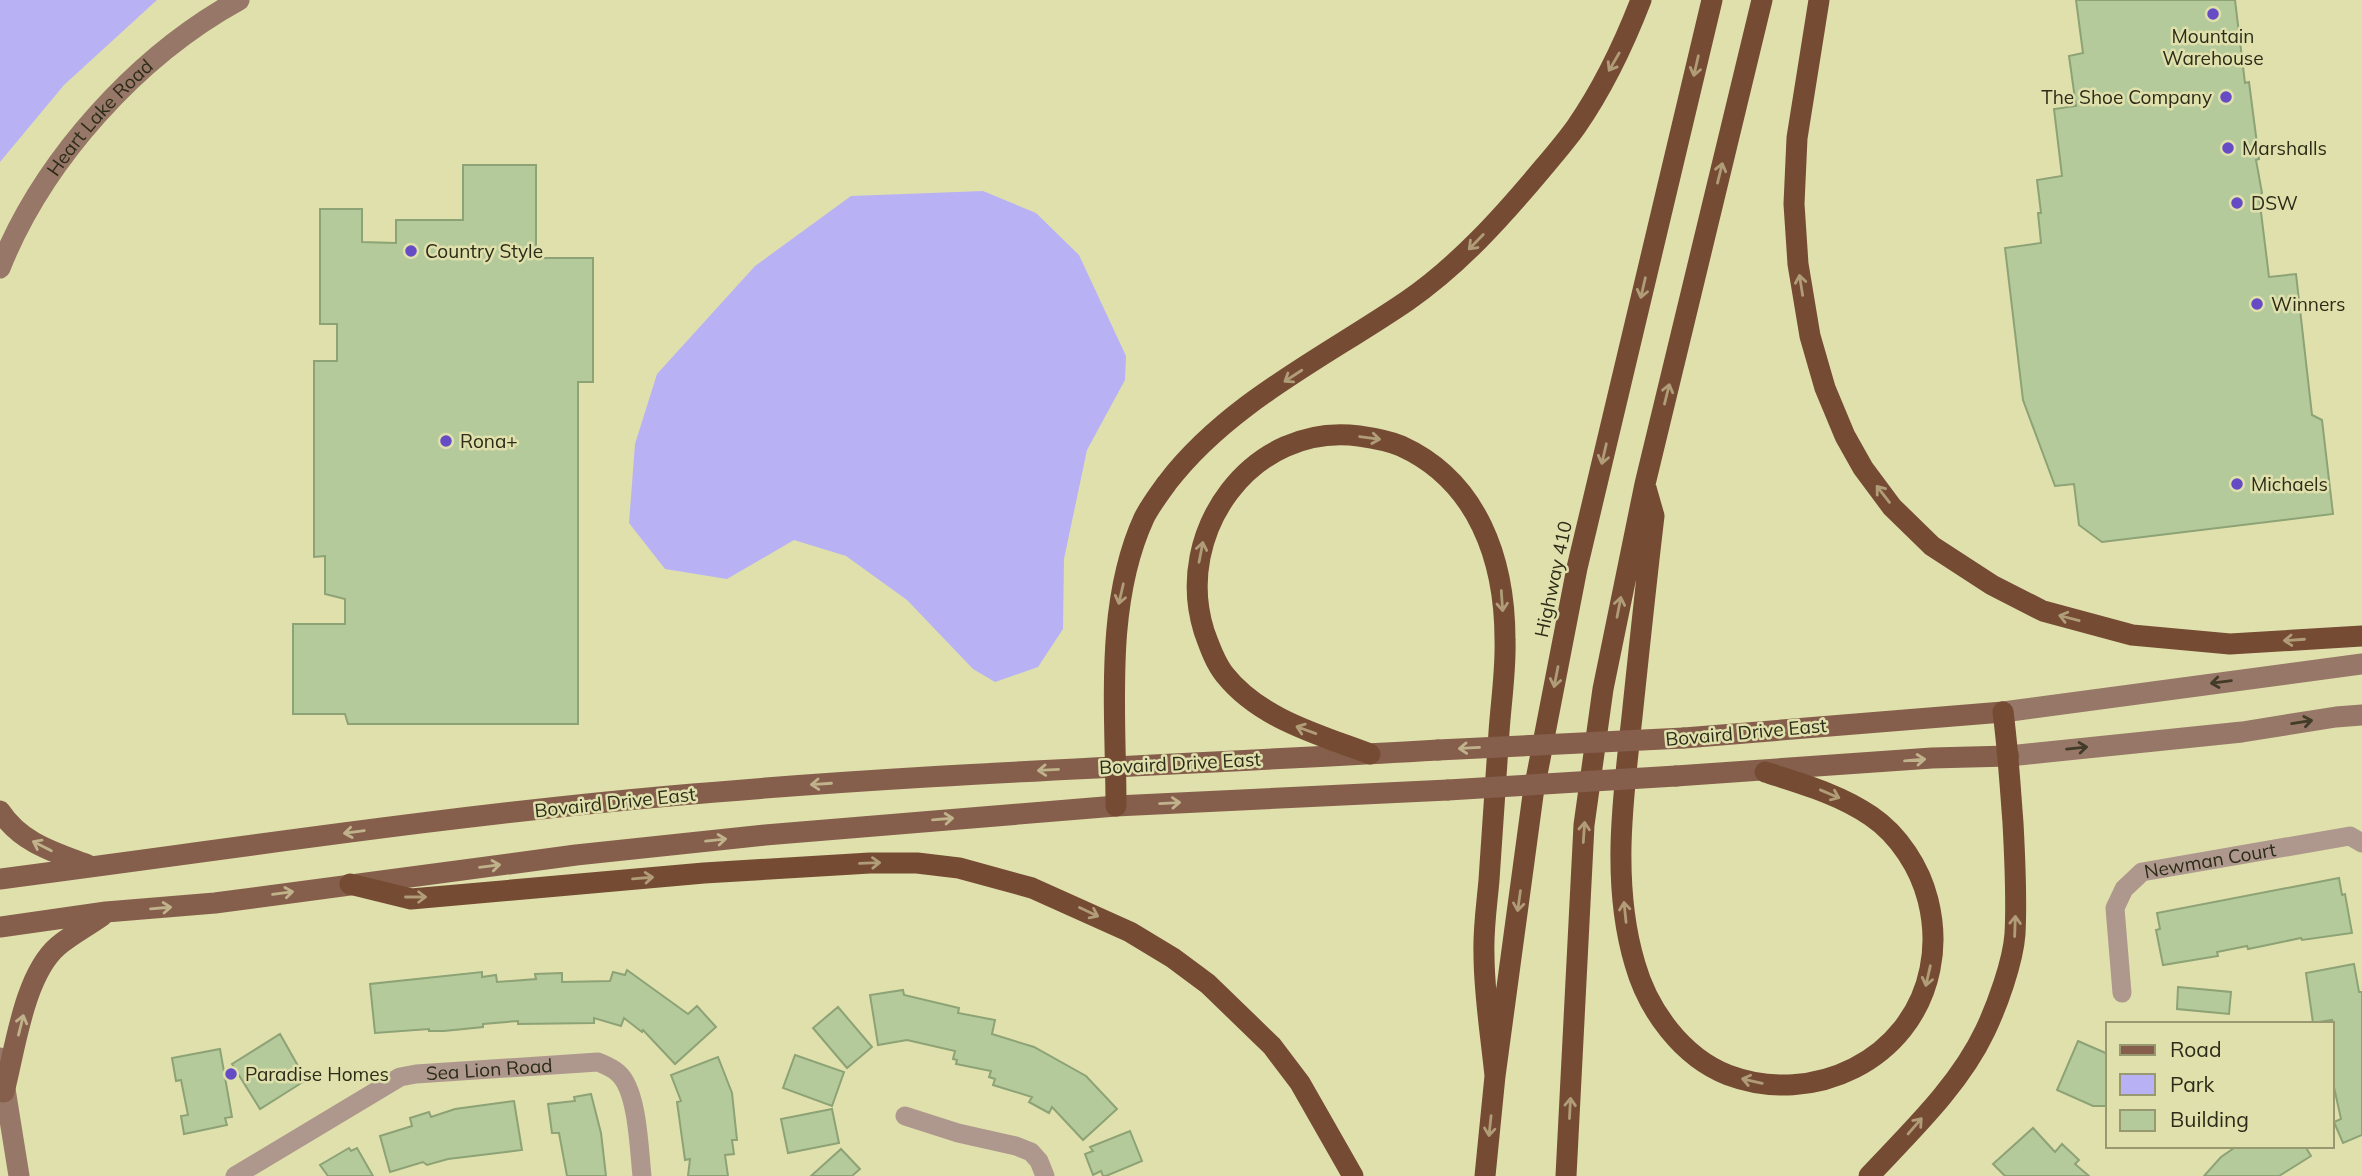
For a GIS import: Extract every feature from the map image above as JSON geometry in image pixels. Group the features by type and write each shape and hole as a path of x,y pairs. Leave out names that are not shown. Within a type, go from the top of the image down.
{"highway":[{"path":"1116,806 1118,607 1130,556 1144,517 1181,464 1213,432 1254,401 1409,300 1463,257 1514,203 1576,127 1624,45 1641,0"},
{"name":"Highway 410","path":"1485,1176 1495,1076 1533,795 1577,568 1712,0"},
{"path":"1566,1176 1584,825 1603,690 1645,484 1762,0"},
{"path":"1819,0 1797,138 1794,204 1798,264 1810,337 1825,388 1845,436 1863,468 1892,507 1932,546 1992,585 2043,611 2133,635 2230,644 2362,636"},
{"path":"1370,754 1294,725 1252,701 1224,675 1208,643 1197,610 1197,574 1201,548 1207,527 1219,505 1237,481 1263,460 1293,444 1317,436 1343,434 1382,439 1430,462 1455,484 1477,513 1492,548 1501,579 1505,640 1484,954 1495,1076"},
{"path":"1645,484 1654,516 1620,826 1626,926 1635,965 1660,1017 1677,1040 1691,1052 1726,1074 1756,1083 1791,1086 1846,1072 1878,1053 1896,1037 1920,1004 1935,936 1924,885 1913,863 1888,830 1853,805 1824,791 1765,772"},
{"path":"1869,1176 1959,1074 1985,1032 2001,990 2015,938 2016,884 2009,756 2003,712"},
{"path":"350,884 411,899 704,873 917,863 959,868 1032,888 1129,932 1173,958 1208,984 1272,1046 1300,1083 1353,1176"}],"main road":[{"name":"Heart Lake Road","path":"0,268 29,209 65,155 97,117 130,81 162,52 239,0"},
{"name":"Bovaird Drive East","path":"0,879 371,830 657,797 925,776 1684,738 2003,712 2362,664"},
{"name":"Bovaird Drive East","path":"0,927 106,912 215,903 576,855 939,819 1116,806 1448,790 1765,772 1932,758 2009,756 2242,732 2362,715"},
{"path":"0,811 15,830 41,848 93,867"},
{"path":"2,1087 29,990 39,970 58,946 106,912"},
{"path":"0,1058 2,1087 19,1176"}],"street":[{"name":"Newman Court","path":"2122,993 2115,908 2124,889 2142,872 2350,836 2362,843"},
{"name":"Sea Lion Road","path":"235,1176 400,1077 598,1062 617,1071 628,1084 642,1176"},
{"path":"905,1116 958,1133 1024,1149 1039,1161 1045,1176"}],"green space":[{"path":"0,0 157,0 64,85 0,162"},
{"path":"983,191 1036,213 1079,255 1126,356 1125,380 1087,450 1064,559 1063,629 1038,667 995,682 973,669 907,600 846,556 794,540 727,579 665,569 629,523 635,444 657,374 755,266 851,196"}],"building":[{"path":"2076,0 2235,0 2245,83 2249,82 2259,159 2256,160 2262,193 2259,196 2269,277 2296,274 2312,415 2322,420 2333,514 2102,542 2079,525 2074,484 2055,486 2023,400 2005,248 2041,243 2037,180 2062,176 2054,109 2076,106 2069,56 2083,53"},
{"name":"Rona+","path":"463,165 536,165 536,258 593,258 593,382 578,382 578,724 348,724 345,714 293,714 293,624 345,624 345,599 325,594 325,556 314,557 314,361 337,361 337,324 320,324 320,209 362,209 362,242 396,243 396,220 463,220"},
{"path":"2339,878 2342,895 2345,894 2352,933 2301,938 2248,949 2247,946 2217,952 2218,956 2163,965 2156,930 2160,929 2157,913"},
{"path":"2354,964 2359,992 2362,992 2362,1135 2343,1143 2334,1122 2341,1119 2334,1087 2334,1022 2313,1022 2306,973"},
{"path":"627,970 688,1014 697,1006 716,1027 675,1064 643,1030 642,1032 624,1018 621,1026 594,1018 594,1023 518,1024 518,1021 444,1031 429,1029 375,1033 370,984 482,972 482,977 496,975 497,982 536,979 535,974 562,973 562,982 610,981 613,972 625,975"},
{"path":"2178,987 2231,992 2229,1014 2177,1009"},
{"path":"903,990 904,995 959,1008 958,1013 995,1020 992,1034 1034,1047 1086,1076 1117,1109 1083,1140 1052,1107 1049,1113 1029,1102 1032,1097 993,1085 995,1079 989,1077 991,1071 956,1064 957,1060 953,1059 955,1051 907,1040 878,1045 870,995"},
{"path":"838,1007 872,1047 847,1068 813,1028"},
{"path":"280,1034 306,1080 260,1109 232,1064"},
{"path":"2078,1041 2106,1053 2106,1106 2093,1106 2057,1090"},
{"path":"220,1049 232,1117 225,1118 227,1125 184,1134 181,1116 188,1115 181,1080 176,1081 172,1058"},
{"path":"795,1055 844,1072 832,1106 783,1088"},
{"path":"718,1057 732,1093 737,1140 732,1140 734,1154 725,1155 728,1176 688,1176 690,1159 685,1160 677,1102 681,1101 671,1075"},
{"path":"591,1094 601,1133 606,1176 567,1176 559,1133 552,1133 548,1104 575,1101 574,1097"},
{"path":"514,1101 522,1150 448,1159 427,1165 423,1162 390,1172 380,1136 412,1126 410,1118 429,1112 431,1117 455,1109"},
{"path":"832,1109 839,1143 788,1153 781,1119"},
{"path":"2033,1128 2055,1152 2062,1144 2079,1160 2075,1164 2089,1176 2005,1176 1993,1164"},
{"path":"1130,1131 1142,1161 1106,1176 1103,1176 1101,1171 1093,1175 1085,1154 1093,1151 1090,1147"},
{"path":"349,1148 351,1151 357,1148 373,1176 328,1176 320,1165"},
{"path":"2234,1148 2306,1148 2311,1156 2279,1176 2204,1176 2221,1157"},
{"path":"841,1149 860,1169 852,1176 811,1176"}],"place":[{"name":"Mountain Warehouse","path":"2213,14"},
{"name":"The Shoe Company","path":"2226,97"},
{"name":"Marshalls","path":"2228,148"},
{"name":"DSW","path":"2237,203"},
{"name":"Country Style","path":"411,251"},
{"name":"Winners","path":"2257,304"},
{"name":"Rona+","path":"446,441"},
{"name":"Michaels","path":"2237,484"},
{"name":"Paradise Homes","path":"231,1074"}]}
